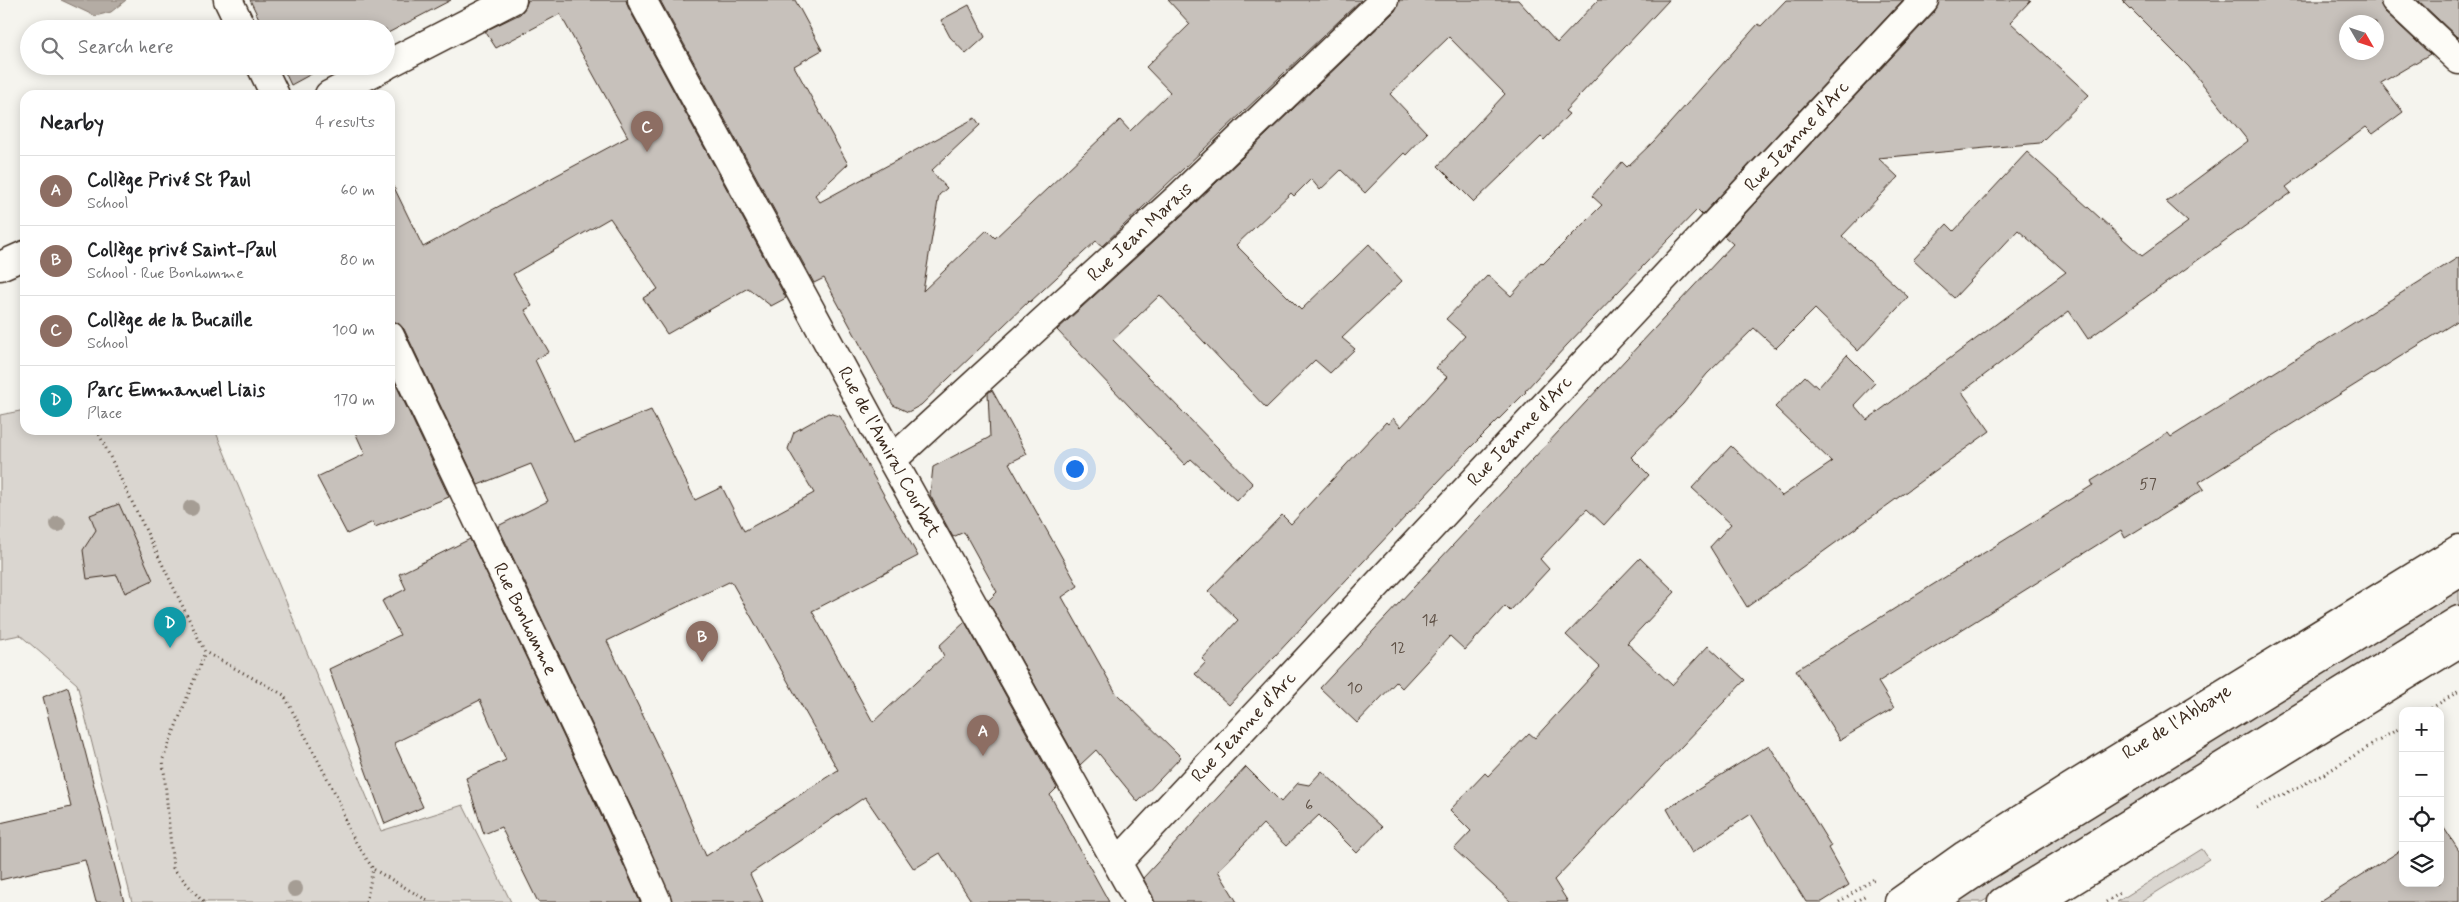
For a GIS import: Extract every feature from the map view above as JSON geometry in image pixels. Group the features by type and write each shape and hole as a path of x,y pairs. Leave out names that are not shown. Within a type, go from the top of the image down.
{"street":[{"path":"228,0 238,20"},
{"path":"395,61 512,0"},
{"name":"Rue de l'Amiral Courbet","path":"642,0 892,460 1139,902"},
{"name":"Rue Jean Marais","path":"892,460 1180,196 1384,0"},
{"name":"Rue Jeanne d'Arc","path":"1117,863 1924,0"},
{"path":"2395,0 2459,60"},
{"path":"265,75 273,90"},
{"path":"339,90 368,75"},
{"path":"0,266 20,257"},
{"name":"Rue Bonhomme","path":"395,346 622,823 657,902"},
{"name":"Rue de l'Abbaye","path":"1899,902 1965,855 2063,792 2459,549"},
{"path":"1932,902 1987,865 2459,573"},
{"path":"2002,902 2459,620"},
{"path":"2038,902 2459,643"}],"path":[{"path":"99,435 205,652 284,695 338,799 349,831 373,869 430,902"},
{"path":"203,902 173,868 163,759 205,652"},
{"path":"2433,707 2459,691"},
{"path":"2249,812 2324,774 2399,728"},
{"path":"366,902 373,869"},
{"path":"2106,902 2123,891"}],"shaded area":[{"path":"61,0 126,0 111,12 95,16"},
{"path":"20,411 20,435 217,435 381,831 463,805 511,902 132,902 77,684 20,635 0,639 0,415"},
{"path":"2459,584 2459,607 1982,902 1950,902"},
{"path":"2202,849 2209,859 2141,902 2117,902"}],"building":[{"path":"250,0 451,0 395,29 395,20 260,20"},
{"path":"528,0 626,0 628,7 786,298 771,306 748,288 667,334 643,298 658,289 610,218 513,274 532,306 525,310 549,352 535,360 574,442 651,410 695,500 722,487 744,531 814,493 788,449 794,432 828,413 840,416 918,556 812,611 873,722 944,656 939,646 965,622 1057,788 1050,795 1109,902 972,902 940,853 914,869 865,797 750,874 763,902 672,902 636,817 498,526 548,501 531,464 478,485 404,329 395,322 395,189 423,247 628,137 560,14 496,48 485,31 520,14","holes":["731,581 838,770 706,856 672,776 607,641"]},
{"path":"660,0 795,0 822,50 794,66 848,164 815,195 820,202 975,118 980,125 931,171 947,188 939,195 923,291 987,230 995,238 1120,120 1130,131 1170,92 1146,67 1190,24 1168,0 1361,0 1102,246 1096,241 1029,301 921,405 908,412 893,405 824,278 814,283"},
{"path":"1399,0 1518,0 1557,43 1598,0 1669,0 1565,111 1569,114 1544,140 1541,137 1474,202 1438,166 1505,94 1449,37 1390,94 1427,133 1406,155 1404,153 1365,193 1341,170 1320,190 1311,179 1294,196 1291,193 1236,245 1301,310 1369,244 1402,281 1342,338 1355,349 1330,373 1315,360 1266,408 1160,295 1113,340 1253,484 1237,501 1191,459 1185,465 1057,330 1191,207 1395,11"},
{"path":"1786,0 1903,0 1702,215 1697,210 1566,346 1526,392 1467,451 1229,705 1195,674 1206,662 1202,659 1238,620 1208,591 1282,515 1291,524 1386,422 1388,424 1393,418 1401,427 1447,377 1436,368 1465,336 1446,319 1488,275 1511,296 1541,262 1543,264 1602,205 1592,196 1622,162 1627,167 1654,141 1758,24 1761,26"},
{"path":"1939,0 2031,0 2010,22 2089,95 2040,143 1878,158 1898,177 1842,236 1908,297 1858,351 1815,309 1776,348 1754,328 1707,374 1683,404 1631,457 1649,475 1604,525 1587,509 1540,559 1549,569 1510,611 1505,606 1465,650 1450,636 1402,688 1396,682 1357,723 1320,688 1733,244 1724,236 1935,11"},
{"path":"2122,0 2380,0 2384,11 2430,54 2381,83 2403,112 2373,134 2366,127 2286,187 2291,193 2088,339 2069,311 1962,392 1990,431 1747,607 1710,547 1731,524 1692,488 1731,446 1782,496 1832,462 1775,407 1805,376 1818,388 1847,355 1875,383 1854,405 1867,420 2066,272 2018,230 1954,298 1913,260 1947,224 1954,231 2027,152 2142,256 2188,222 2166,202 2248,141 2189,67"},
{"path":"2418,0 2459,0 2459,37 2458,38"},
{"path":"969,5 985,37 966,54 950,37 941,20"},
{"path":"286,75 309,75 291,85"},
{"path":"2459,257 2459,320 2199,482 2204,489 2125,538 2121,530 1878,682 1894,708 1840,740 1796,670 2093,485 2091,481 2168,433 2171,437"},
{"path":"395,383 449,497 375,527 373,522 347,534 317,477 365,454 356,435 395,435"},
{"path":"992,390 1027,454 1009,463 1078,586 1062,597 1116,693 1181,757 1138,802 1096,750 1080,765 988,601 997,592 964,532 953,537 930,495 933,467 990,437 988,393"},
{"path":"119,504 153,580 125,593 117,575 87,579 83,550 96,530 90,515"},
{"path":"470,539 608,830 640,902 538,902 501,827 484,834 466,778 506,760 480,700 394,743 423,807 385,824 329,669 400,635 382,601 406,589 399,574"},
{"path":"1640,558 1675,592 1627,643 1672,685 1708,646 1745,680 1554,880 1568,902 1511,902 1454,849 1471,831 1450,810 1485,773 1488,776 1529,733 1535,738 1600,667 1566,635"},
{"path":"68,687 124,902 96,902 85,860 0,880 0,823 71,807 43,697"},
{"path":"1769,745 1831,846 1828,848 1849,885 1822,902 1806,902 1751,814 1692,853 1667,809"},
{"path":"1246,767 1281,802 1298,783 1309,785 1322,771 1382,827 1357,853 1319,815 1286,846 1263,824 1218,871 1237,902 1155,902 1143,878"},
{"path":"2444,828 2459,851 2459,902 2319,902 2399,852 2399,887 2444,887"}],"place":[{"name":"Collège de la Bucaille","path":"647,152"},
{"name":"Parc Emmanuel Liais","path":"170,648"},
{"name":"Collège privé Saint-Paul","path":"702,662"},
{"name":"Collège Privé St Paul","path":"983,756"}]}
